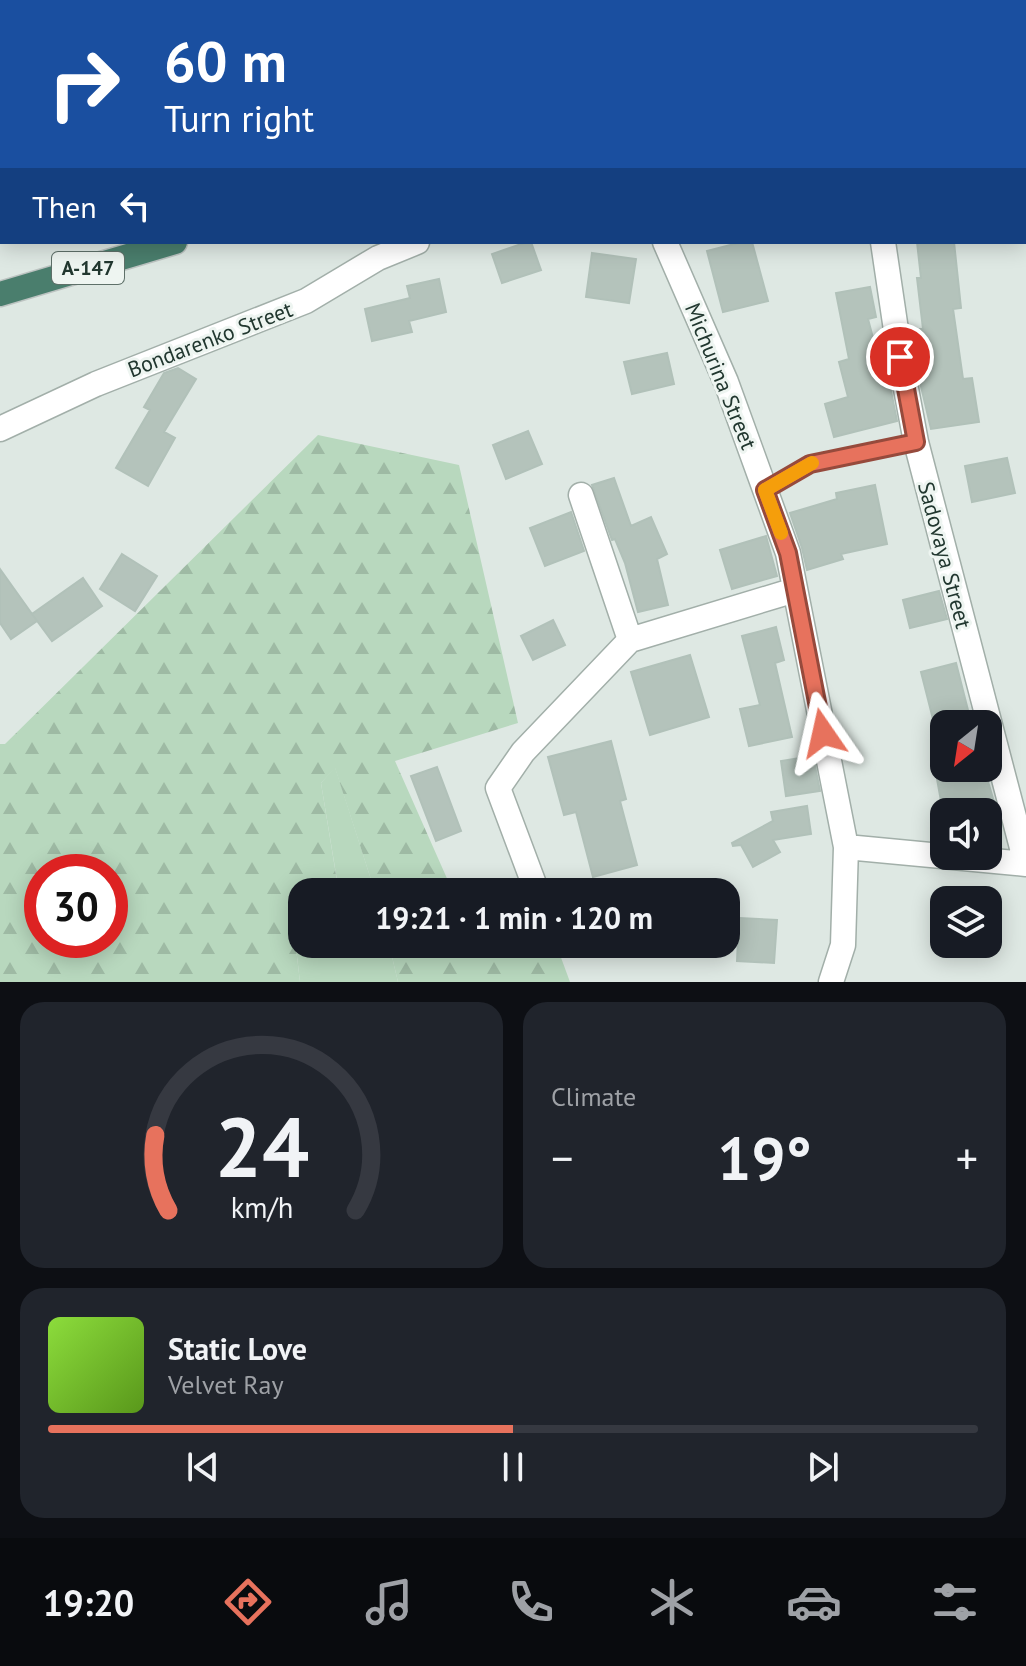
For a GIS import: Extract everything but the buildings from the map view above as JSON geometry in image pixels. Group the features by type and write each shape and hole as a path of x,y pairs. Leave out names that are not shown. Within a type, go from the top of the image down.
{"highway":[{"name":"А-147","path":"0,294 168,244"}],"street":[{"name":"Bondarenko Street","path":"0,429 110,378 306,301 378,258 412,244"},
{"name":"Michurina Street","path":"666,244 726,382 788,553 846,847 843,945 831,982"},
{"name":"Sadovaya Street","path":"883,244 916,442 1026,864"},
{"path":"581,495 630,640"},
{"path":"532,878 498,788 523,752 630,640 795,590"},
{"path":"846,847 1026,864"}],"lane":[{"path":"765,490 810,464 916,442"}],"green space":[{"path":"318,435 459,465 518,723 395,761 447,878 370,878 335,768 321,783 337,878 288,878 288,958 297,958 300,982 0,982 0,744 5,744"},
{"path":"335,767 371,878 337,878 321,783"},
{"path":"297,958 392,958 398,982 300,982"},
{"path":"392,958 561,958 570,982 398,982"}],"slow traffic":[{"path":"781,533 765,490 812,463"}],"route":[{"path":"823,733 788,553 765,490 810,464 916,442 900,357"}]}
